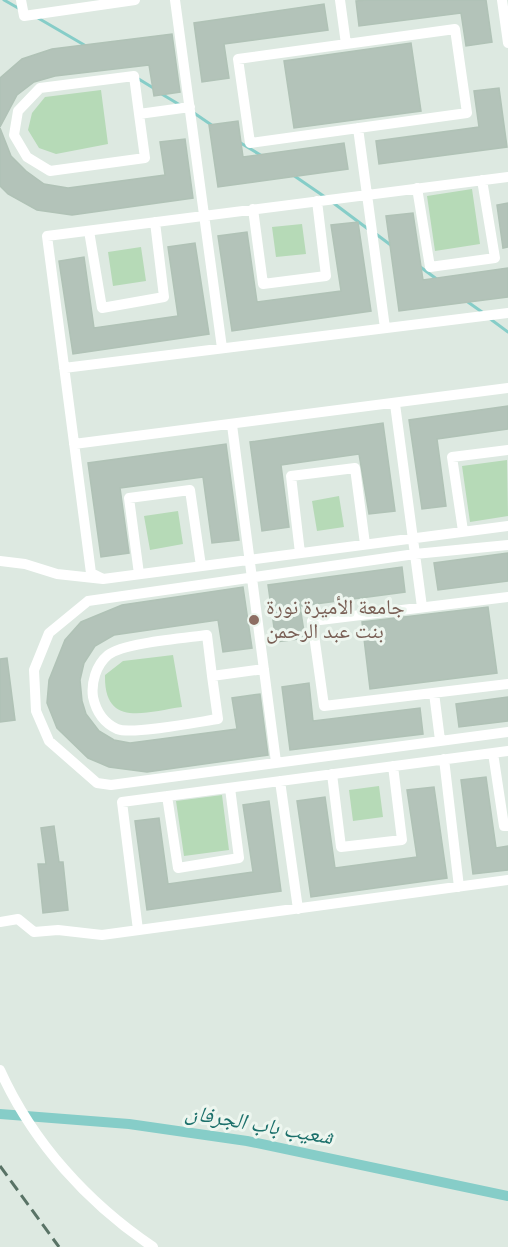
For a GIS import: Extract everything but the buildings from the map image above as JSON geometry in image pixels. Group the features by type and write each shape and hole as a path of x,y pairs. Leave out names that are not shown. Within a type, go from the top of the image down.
{"street":[{"path":"21,0 24,16 63,5 128,0"},
{"path":"176,0 222,348"},
{"path":"340,0 346,44"},
{"path":"502,0 508,43"},
{"path":"455,29 467,113 358,128 249,143 238,59 455,29"},
{"path":"134,76 139,114 145,158 50,171 27,157 15,135 18,111 40,88 134,76"},
{"path":"139,114 190,107"},
{"path":"358,128 385,328"},
{"path":"103,579 91,573 47,236 508,177"},
{"path":"417,188 430,267 495,258 482,180"},
{"path":"253,209 263,284 326,276 317,201"},
{"path":"89,231 102,308 164,297 155,222"},
{"path":"64,368 508,313"},
{"path":"74,444 508,388"},
{"path":"395,404 422,607"},
{"path":"232,425 276,762"},
{"path":"463,531 452,457 508,450"},
{"path":"300,553 291,476 355,468 365,544"},
{"path":"139,574 129,498 180,491 190,490 201,566"},
{"path":"0,561 25,564 57,574 103,579 508,526"},
{"path":"508,545 415,554 88,601 49,633 34,670 36,711 49,741 97,783 111,785 508,732"},
{"path":"508,597 312,621 324,706 508,684"},
{"path":"207,636 212,676 218,719 150,729 118,730 100,716 93,696 93,676 108,655 138,645 207,636"},
{"path":"212,676 264,669"},
{"path":"434,693 440,740"},
{"path":"138,930 122,802 508,751"},
{"path":"493,753 504,826 508,826"},
{"path":"444,759 459,887"},
{"path":"332,774 341,847 402,840 393,766"},
{"path":"280,781 298,909"},
{"path":"167,796 178,868 239,858 230,788"},
{"path":"0,922 18,920 34,932 58,930 102,935 508,880"},
{"path":"0,1070 7,1086 44,1145 74,1181 107,1213 153,1247"}],"green space":[{"path":"101,90 108,144 56,154 39,148 28,130 32,113 45,97"},
{"path":"472,189 480,244 435,251 427,196"},
{"path":"302,224 306,254 276,257 272,227"},
{"path":"141,247 146,281 113,286 108,252"},
{"path":"507,460 508,516 470,522 462,466"},
{"path":"339,496 344,527 317,531 312,501"},
{"path":"178,511 183,544 150,550 144,516"},
{"path":"173,655 182,707 129,713 119,710 111,703 105,675 123,661"},
{"path":"379,786 383,817 353,821 349,790"},
{"path":"222,795 229,850 184,856 176,801"}],"waterway":[{"path":"4,0 18,8"},
{"path":"38,18 86,46"},
{"path":"137,78 155,89"},
{"path":"160,93 180,105"},
{"path":"194,113 213,126"},
{"path":"239,142 262,156"},
{"path":"293,175 325,197"},
{"path":"332,202 368,229"},
{"path":"376,234 392,246"},
{"path":"419,266 438,280"},
{"path":"465,300 482,312"},
{"path":"489,318 508,332"},
{"name":"شعيب باب الجرفان","path":"0,1114 129,1124 247,1141 508,1196"}],"railway":[{"path":"0,1166 59,1247"}],"place":[{"name":"جامعة الأميرة نورة بنت عبد الرحمن","path":"254,620"}]}
